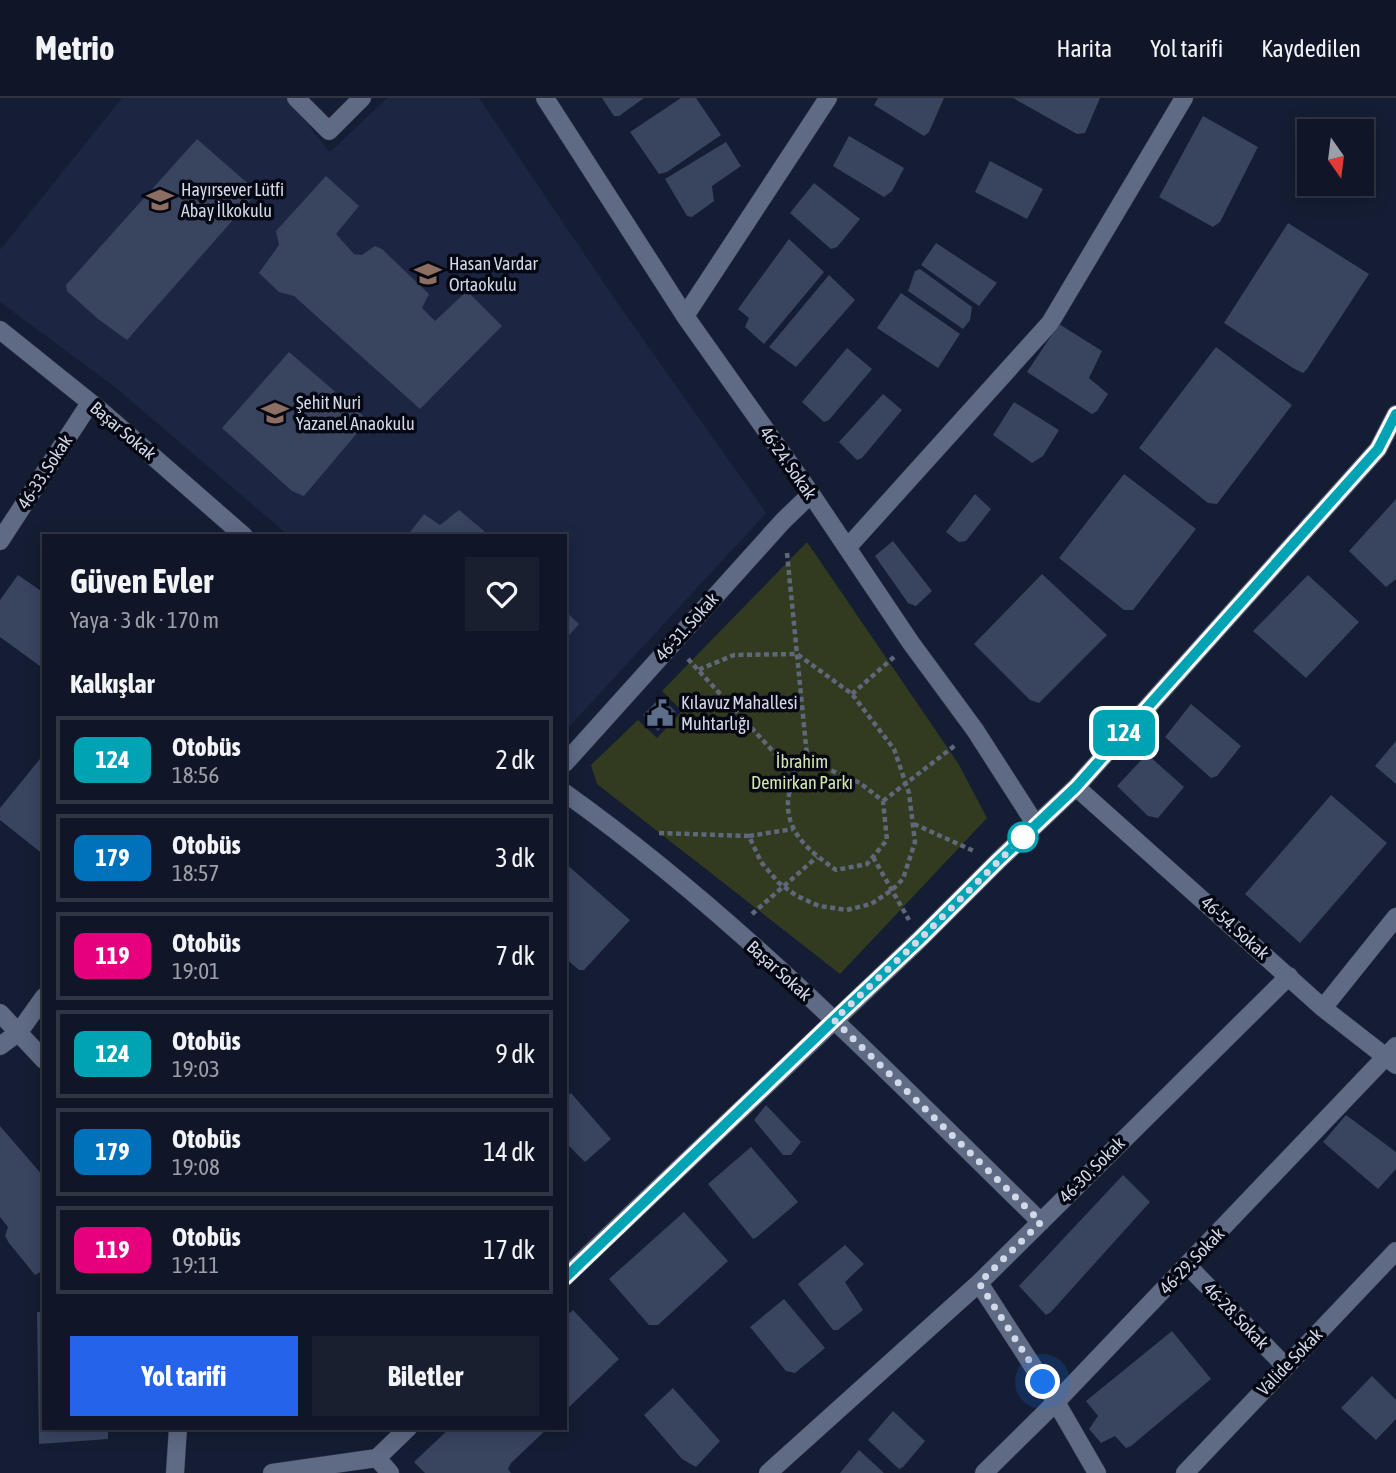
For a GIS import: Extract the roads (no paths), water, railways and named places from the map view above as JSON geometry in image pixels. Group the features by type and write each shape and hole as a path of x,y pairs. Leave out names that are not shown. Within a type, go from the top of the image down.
{"street":[{"path":"296,98 329,131 362,98"},
{"name":"46-24. Sokak","path":"545,98 685,316 811,494 911,643 975,730 1036,825"},
{"path":"685,316 828,98"},
{"path":"847,548 1050,323 1184,98"},
{"name":"Başar Sokak","path":"0,330 90,403 242,534"},
{"name":"46-33. Sokak","path":"0,541 90,403"},
{"path":"567,1276 1076,787 1378,449 1396,414"},
{"name":"46-31. Sokak","path":"567,761 783,521 811,494"},
{"name":"46-54. Sokak","path":"1076,787 1323,1008 1392,1057"},
{"name":"Başar Sokak","path":"567,794 617,830 834,1020 1041,1222"},
{"path":"1323,1008 1396,917"},
{"name":"46-30. Sokak","path":"768,1473 979,1283 1289,976"},
{"path":"0,1046 19,1032 42,1000"},
{"path":"0,1013 42,1057"},
{"name":"46-29. Sokak","path":"984,1473 1392,1057"},
{"name":"Valide Sokak","path":"1185,1473 1396,1251"},
{"name":"46-28. Sokak","path":"1187,1265 1286,1367"},
{"path":"979,1283 1056,1402 1097,1473"},
{"path":"175,1473 178,1430"},
{"path":"272,1473 377,1458 406,1430"},
{"path":"377,1458 390,1473"}],"place":[{"name":"Hayırsever Lütfi Abay İlkokulu","path":"160,200"},
{"name":"Hasan Vardar Ortaokulu","path":"428,274"},
{"name":"Şehit Nuri Yazanel Anaokulu","path":"275,413"},
{"name":"Kılavuz Mahallesi Muhtarlığı","path":"660,713"}],"park label":[{"name":"İbrahim Demirkan Parkı","path":"802,772"}]}
